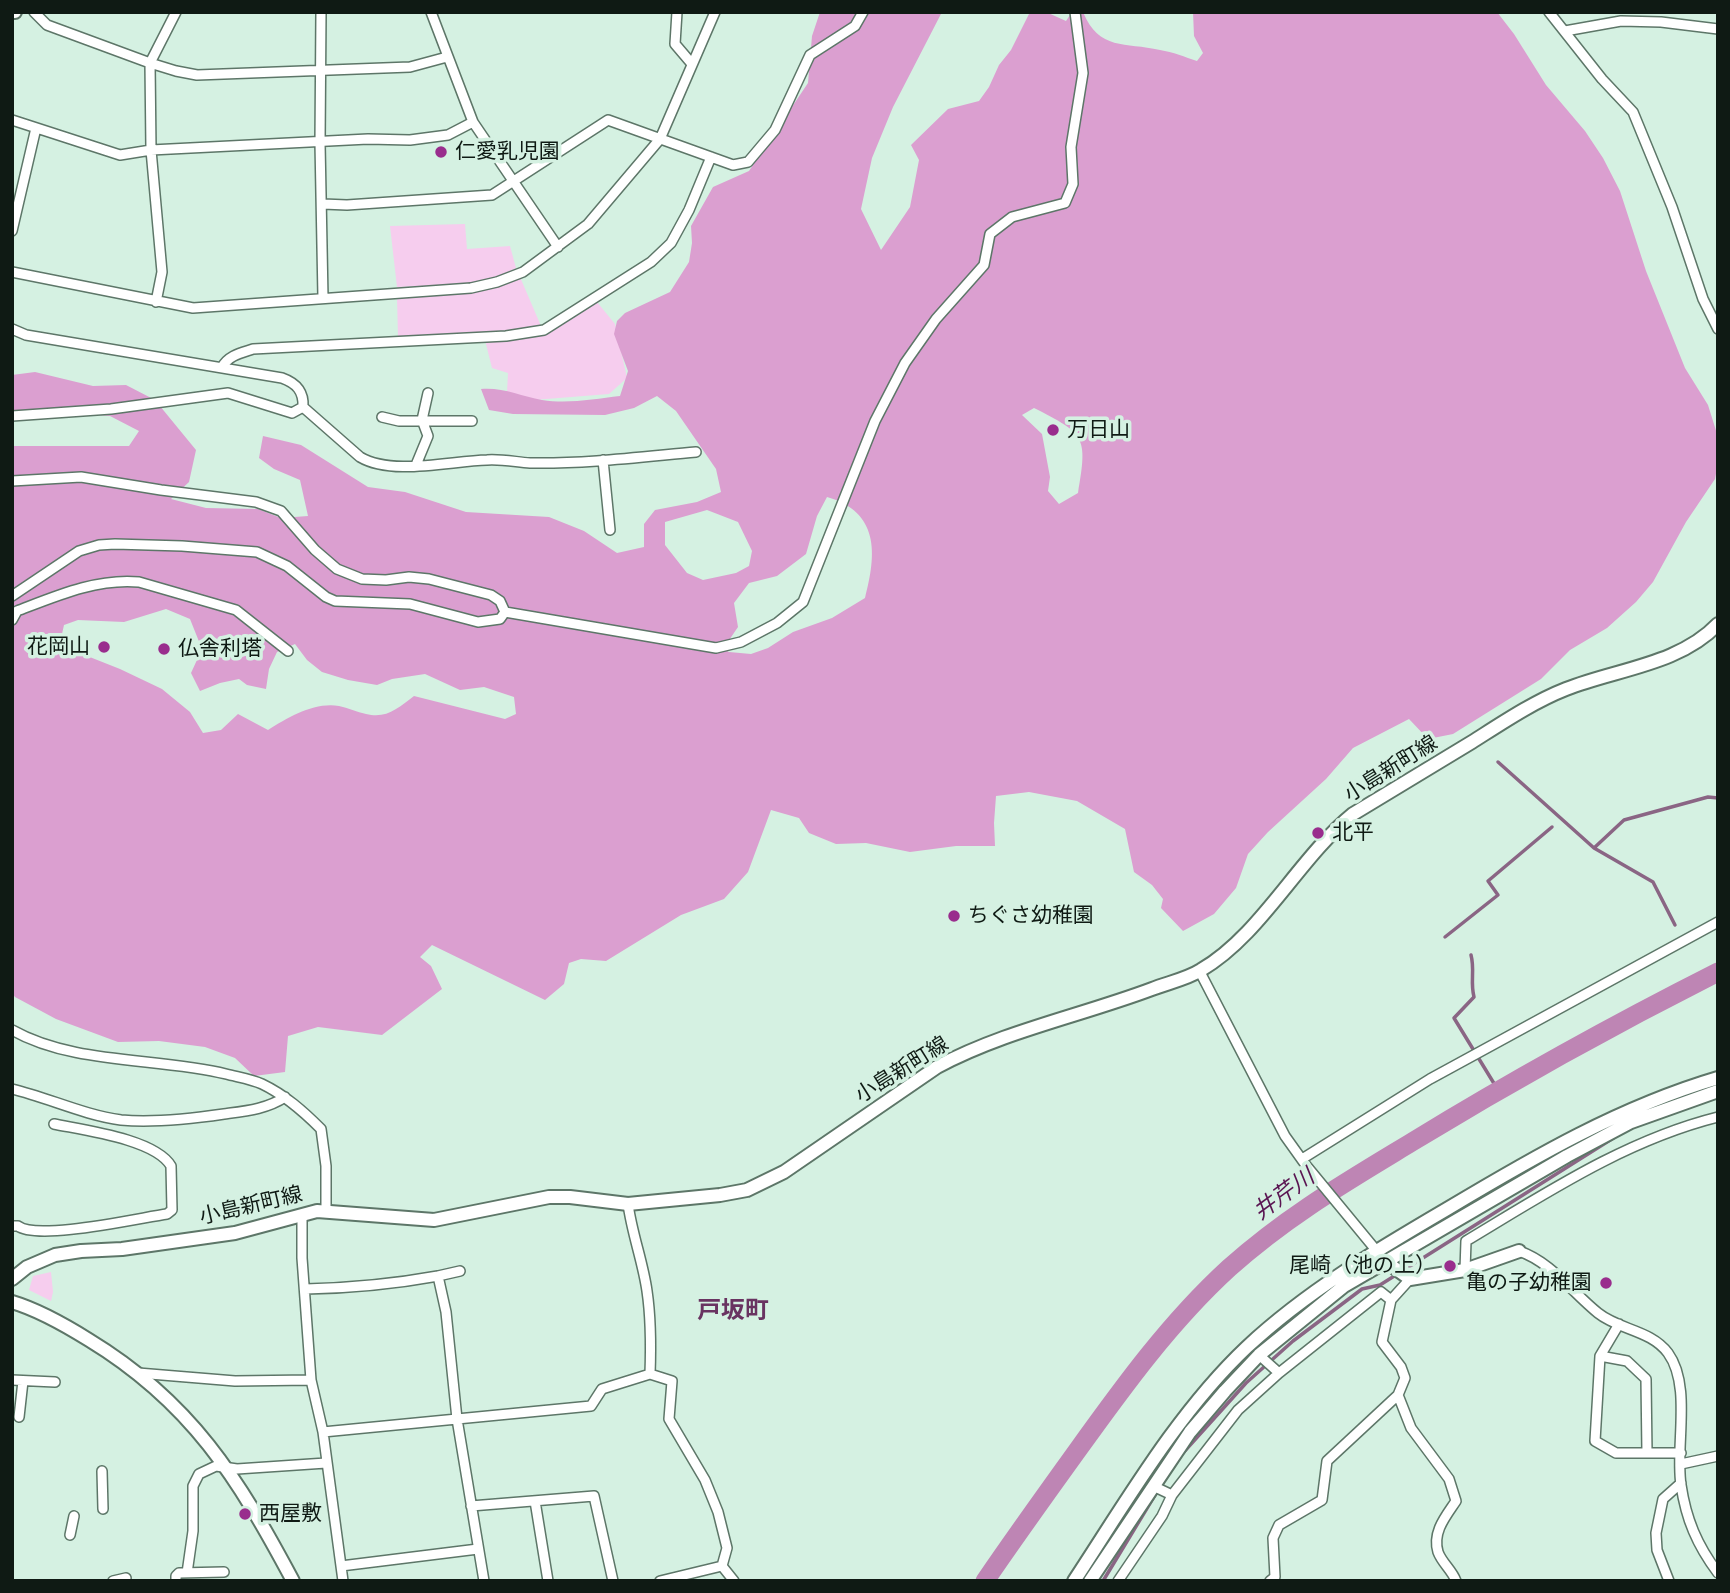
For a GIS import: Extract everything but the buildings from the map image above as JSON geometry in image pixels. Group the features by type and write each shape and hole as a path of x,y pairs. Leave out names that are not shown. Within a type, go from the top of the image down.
{"street":[{"path":"34,12 47,25 150,63 197,75 410,66 447,57"},
{"path":"156,302 162,272 151,150 150,63 176,12"},
{"path":"321,12 323,298"},
{"path":"430,12 473,122 558,247"},
{"path":"677,12 675,44 692,64"},
{"path":"12,272 193,308 471,288 497,282 523,272 588,224 660,139 715,12"},
{"path":"323,204 347,205 492,195 608,120 733,165 748,162 775,130 810,55 855,26 863,12"},
{"path":"505,612 716,648 741,642 777,623 803,602 875,421 905,363 936,319 984,265 990,234 1012,217 1065,203 1073,184 1071,147 1083,73 1075,12"},
{"path":"1549,12 1602,79 1633,112 1686,244 1703,299 1713,324 1718,329"},
{"path":"1565,31 1621,21 1661,22 1718,29"},
{"path":"12,120 120,155 151,150 368,139 410,140 448,135 473,122"},
{"path":"12,232 36,128"},
{"path":"222,367 234,354 253,349 506,336 544,330 651,262 671,243 689,210 711,157"},
{"path":"12,329 26,335 291,381 300,389 303,407 369,462 393,467 490,460 530,463 603,460 696,452"},
{"path":"12,416 111,410 214,393 228,393 292,414 303,407"},
{"path":"416,465 428,436 422,420 428,393"},
{"path":"382,417 399,421 472,421"},
{"path":"603,460 610,530"},
{"path":"12,481 81,477 256,502 281,511 315,550 337,569 362,579 429,579 491,595 500,601 505,612"},
{"path":"12,596 79,551 99,545 181,546 257,552 287,566 335,601 410,604 478,622 500,619 505,612"},
{"path":"12,620 17,611 95,583 124,580 236,610 259,625 288,651"},
{"name":"小島新町線","path":"12,1279 27,1267 55,1255 122,1249 235,1233 317,1211 434,1220 549,1197 628,1204 720,1195 759,1186 962,1053 1200,972 1239,940 1330,834 1353,814 1525,709 1565,689 1653,662 1679,651 1701,639 1718,624"},
{"path":"1303,1162 1430,1079 1718,922"},
{"path":"1200,972 1285,1136 1303,1162 1385,1261 1409,1279"},
{"path":"12,1030 29,1040 62,1048 133,1061 201,1068 259,1083 285,1097 321,1129 326,1166 326,1212"},
{"path":"1074,1581 1181,1423 1238,1357 1278,1320 1376,1250 1573,1136 1626,1110 1718,1078"},
{"path":"12,1089 77,1110 121,1119 163,1121 251,1110 272,1105 285,1097"},
{"path":"1090,1581 1190,1432 1224,1391 1259,1355 1344,1286 1567,1156 1631,1122 1718,1091"},
{"path":"1465,1270 1466,1241 1570,1179 1646,1140 1679,1127 1718,1117"},
{"path":"12,1226 30,1232 74,1229 167,1214 173,1206 171,1166 167,1160 150,1149 126,1141 54,1124"},
{"path":"628,1204 631,1232 647,1290 650,1374"},
{"path":"302,1216 302,1258 312,1380 323,1432 343,1581"},
{"path":"1270,1581 1275,1577 1273,1538 1279,1525 1322,1500 1327,1461 1398,1395 1405,1378 1401,1367 1382,1342 1391,1300 1409,1279 1465,1270 1519,1251 1536,1257 1601,1315 1656,1342 1667,1352 1674,1364 1680,1387 1681,1483 1693,1533 1702,1552 1718,1573"},
{"path":"306,1289 372,1286 460,1271"},
{"path":"438,1276 446,1312 457,1419 484,1581"},
{"path":"1118,1581 1162,1516 1172,1494 1238,1410 1279,1373 1381,1293 1391,1300"},
{"path":"12,1302 60,1323 138,1373 199,1432 256,1512 293,1581"},
{"path":"1619,1324 1600,1356 1595,1441 1616,1453 1681,1453"},
{"path":"1259,1355 1279,1373"},
{"path":"1600,1356 1627,1361 1646,1379 1647,1453"},
{"path":"138,1373 235,1381 312,1380"},
{"path":"323,1432 592,1406 602,1389 650,1374 672,1381 669,1419 705,1479 718,1512 727,1548 722,1566"},
{"path":"12,1380 55,1382"},
{"path":"19,1417 23,1381"},
{"path":"1398,1395 1411,1428 1448,1479 1456,1501 1440,1525 1437,1535 1438,1553 1456,1581"},
{"path":"1681,1464 1718,1455"},
{"path":"187,1573 193,1531 192,1494 195,1478 212,1466 227,1468 326,1463"},
{"path":"102,1471 103,1509"},
{"path":"1669,1581 1657,1550 1656,1533 1663,1499 1681,1483"},
{"path":"1153,1486 1172,1494"},
{"path":"471,1506 594,1496 612,1581"},
{"path":"535,1501 548,1581"},
{"path":"70,1535 74,1516"},
{"path":"341,1566 478,1549"},
{"path":"660,1581 689,1577 722,1566"},
{"path":"722,1566 734,1581"},
{"path":"176,1581 177,1574 224,1572"},
{"path":"113,1581 127,1578"}],"shaded area":[{"path":"820,12 942,12 893,107 872,158 861,209 881,250 910,207 919,160 911,145 948,109 979,101 999,65 1011,50 1030,12 1046,12 1066,21 1072,12 1083,12 1089,25 1097,33 1114,43 1170,52 1197,61 1203,53 1194,36 1193,12 1497,12 1546,85 1585,131 1620,191 1646,271 1685,368 1708,405 1718,437 1715,479 1686,522 1653,582 1636,602 1607,628 1570,650 1541,679 1453,734 1428,739 1409,719 1353,748 1326,779 1248,854 1236,888 1214,914 1183,931 1161,908 1163,899 1152,885 1134,872 1125,829 1077,801 1029,792 996,796 995,846 956,846 910,852 866,843 836,844 809,833 799,818 771,810 748,872 724,899 681,915 606,961 581,959 569,963 564,984 545,1000 432,945 420,957 431,966 442,989 382,1035 318,1027 288,1036 285,1072 254,1076 235,1058 205,1047 159,1041 118,1042 56,1019 15,997 12,993 12,446 129,446 139,431 110,416 43,410 12,413 12,375 35,372 93,386 126,385 155,400 196,450 189,482 171,499 206,508 258,509 281,518 308,516 300,480 274,469 259,458 263,436 301,445 368,487 405,492 466,512 549,517 584,531 617,553 644,547 644,524 655,510 697,502 721,492 716,469 676,411 657,396 634,408 605,415 513,414 489,410 481,389 552,401 581,401 620,396 628,371 614,334 617,321 625,313 670,292 689,262 691,226 713,187 749,171 808,83 812,36","holes":["1034,408 1064,424 1079,439 1083,459 1078,493 1059,504 1048,491 1050,477 1042,434 1022,415","827,497 857,513 865,524 872,550 865,598 832,618 793,632 768,648 751,654 723,649 738,627 734,603 749,583 777,576 806,554 817,516","707,510 738,522 752,551 749,566 736,573 703,580 687,573 665,545 665,522","166,609 190,619 202,649 191,673 200,691 239,679 247,685 266,689 269,669 277,652 295,644 307,660 322,672 377,685 392,679 425,674 460,690 484,687 514,697 516,714 505,719 414,696 386,714 373,715 339,706 320,706 293,716 268,730 238,714 221,730 203,733 190,712 162,689 72,650 62,634 64,625 78,620 124,622"]},
{"path":"465,224 467,249 510,246 516,268 474,282 397,287 390,226"},
{"path":"520,277 541,326 398,337 397,297 498,287"},
{"path":"597,302 615,324 627,378 609,394 521,401 507,392 508,373 492,368 485,340 538,337"},
{"path":"51,1272 51,1301 29,1290 33,1276"}],"waterway":[{"path":"1498,762 1594,848 1624,820 1708,797 1718,798"},
{"path":"1445,937 1498,895 1488,881 1552,827"},
{"path":"1594,848 1653,882 1675,925"},
{"path":"1471,955 1474,997 1454,1018 1498,1090"},
{"name":"井芹川","path":"985,1581 1148,1356 1207,1289 1251,1249 1318,1200 1450,1119 1563,1054 1718,972"},
{"path":"1182,1454 1246,1383 1293,1341 1362,1289 1380,1285 1615,1137"},
{"path":"1103,1581 1158,1490"}],"place":[{"name":"仁愛乳児園","path":"441,152"},
{"name":"万日山","path":"1053,430"},
{"name":"花岡山","path":"104,647"},
{"name":"仏舎利塔","path":"164,649"},
{"name":"北平","path":"1318,833"},
{"name":"ちぐさ幼稚園","path":"954,916"},
{"name":"尾崎（池の上）","path":"1450,1266"},
{"name":"亀の子幼稚園","path":"1606,1283"},
{"name":"西屋敷","path":"245,1514"}],"district":[{"name":"戸坂町","path":"733,1311"}]}
